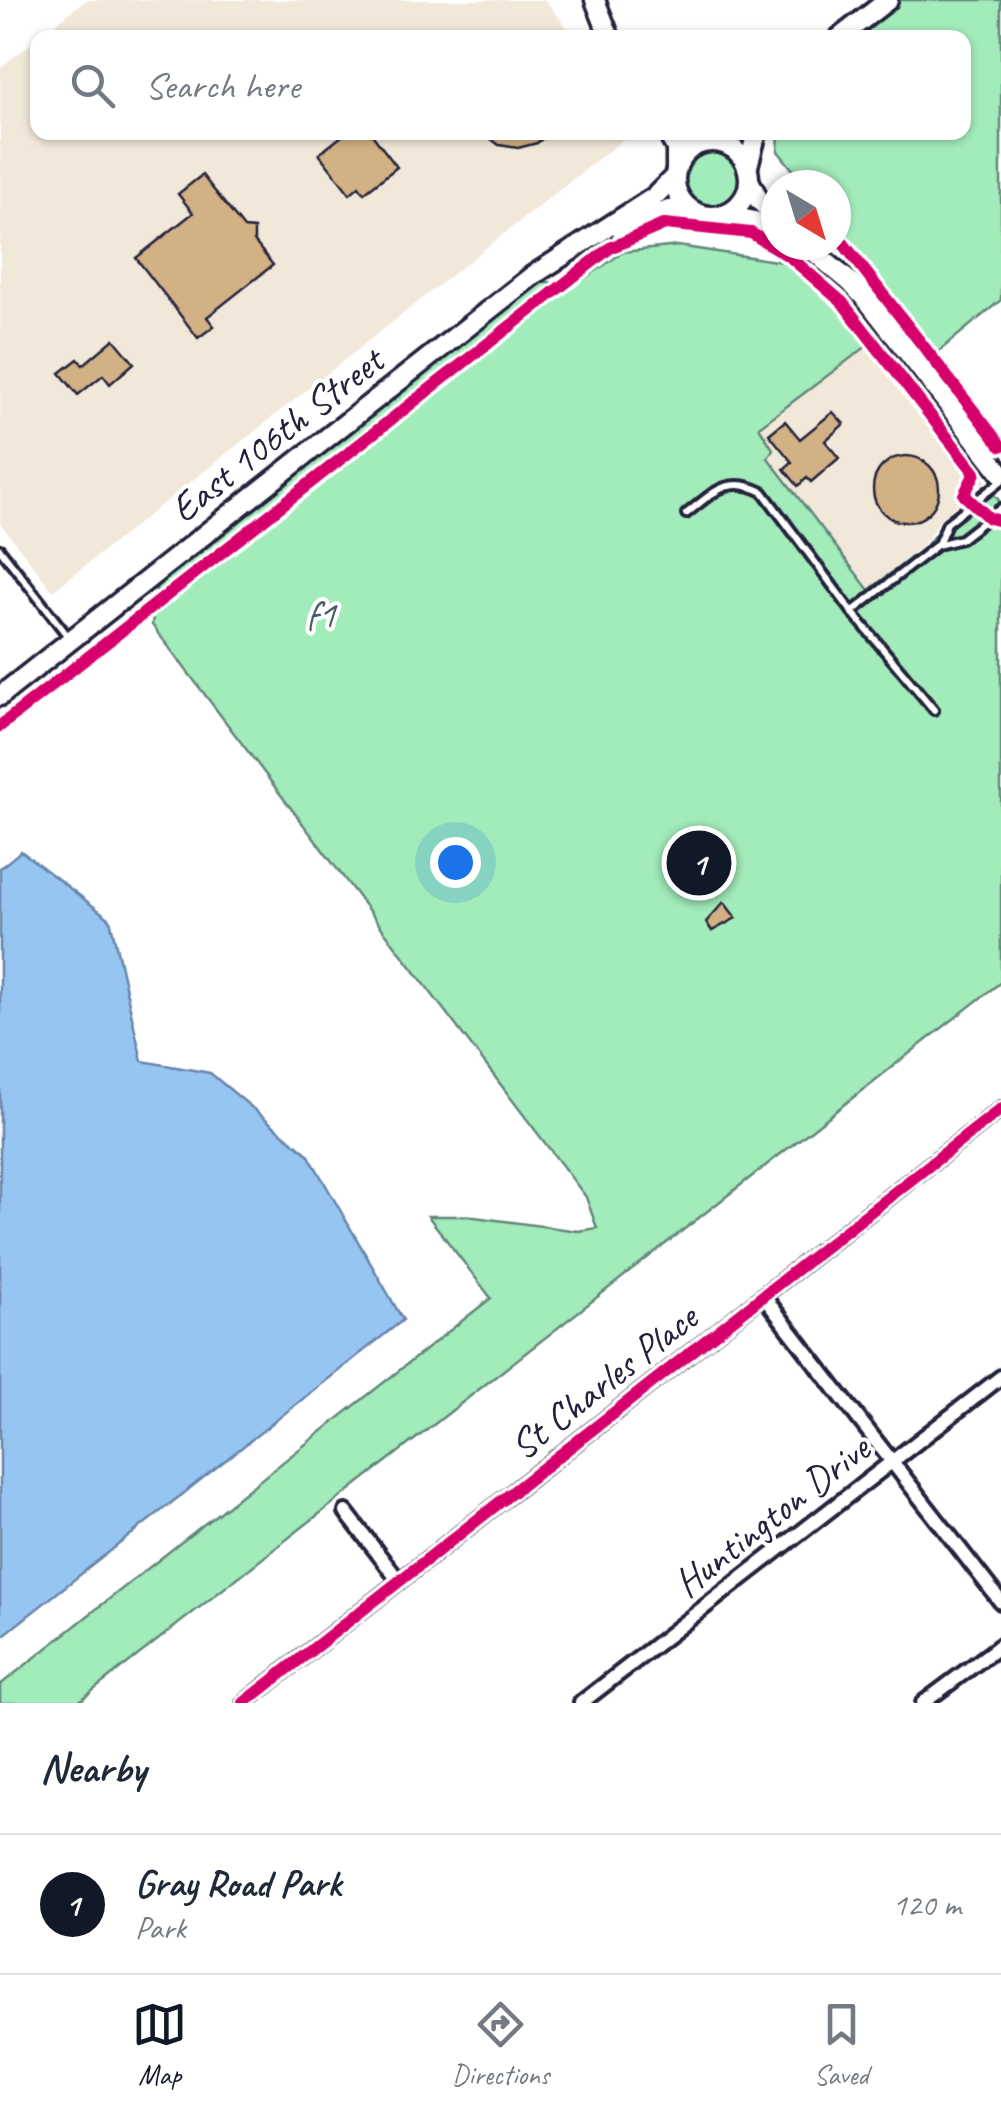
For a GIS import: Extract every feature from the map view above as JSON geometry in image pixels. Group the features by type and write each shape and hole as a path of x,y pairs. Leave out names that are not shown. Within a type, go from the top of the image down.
{"street":[{"path":"596,0 607,30"},
{"path":"849,30 888,0"},
{"path":"671,140 677,154 678,194 696,212 723,214 761,224"},
{"path":"676,173 680,161 693,147 714,140"},
{"path":"723,140 739,152 761,202"},
{"path":"723,214 742,202 755,140"},
{"name":"East 106th Street","path":"0,696 532,276 654,197 676,173"},
{"name":"East 106th Street","path":"599,234 669,210 696,212"},
{"path":"824,260 870,304 1001,472"},
{"name":"St Charles Place","path":"244,1703 1001,1109"},
{"path":"764,1297 1001,1602"},
{"name":"Huntington Drive","path":"581,1703 1001,1378"},
{"path":"346,1512 399,1582"},
{"path":"923,1703 1001,1645"}],"lane":[{"path":"937,545 947,523 1001,481"},
{"path":"686,514 733,483 747,484 762,492 852,612 934,710"},
{"path":"852,612 937,545 961,539 1001,508"},
{"path":"0,549 71,640"}],"shaded area":[{"path":"86,0 545,0 569,30 47,30"},
{"path":"30,44 30,140 622,140 53,591 0,523 0,68"},
{"path":"878,328 965,439 986,482 942,517 924,544 870,588 748,431"}],"green space":[{"path":"895,0 1001,0 1001,300 938,352 851,243 851,170 793,170 778,151 779,140 971,140 971,30 854,30"},
{"path":"713,150 733,158 741,178 733,198 713,206 693,198 685,178 693,158"},
{"name":"f1","path":"678,246 802,265 844,311 867,346 759,427 773,449 768,458 869,590 926,546 949,516 987,486 1001,503 1001,982 77,1703 0,1703 0,1685 491,1298 428,1216 467,1216 578,1231 597,1228 586,1197 152,625 158,575 535,281 577,284 623,252"}],"water":[{"path":"21,851 110,919 142,1061 210,1073 308,1154 403,1320 0,1638 0,868"}],"building":[{"path":"337,140 376,140 397,167 364,193 359,186 350,194 319,154"},
{"path":"492,140 541,140 518,148"},
{"path":"202,175 244,228 254,229 254,241 273,265 207,317 214,326 198,338 136,258 193,213 178,194"},
{"path":"114,339 134,363 110,384 103,375 78,395 60,373 78,359 83,365"},
{"path":"833,412 844,424 825,441 839,458 811,482 807,478 798,486 784,469 792,462 769,434 785,421 800,439"},
{"path":"906,456 929,466 939,489 929,512 906,522 883,512 873,489 883,466"},
{"path":"724,902 736,918 712,931 706,922"}],"cycle path":[{"path":"0,726 610,248 665,224 751,233 790,257 842,302 975,473 964,495 989,518 997,520"},
{"path":"851,253 1001,446"},
{"path":"244,1703 1001,1109"}],"place":[{"name":"Gray Road Park","path":"699,863"}]}
